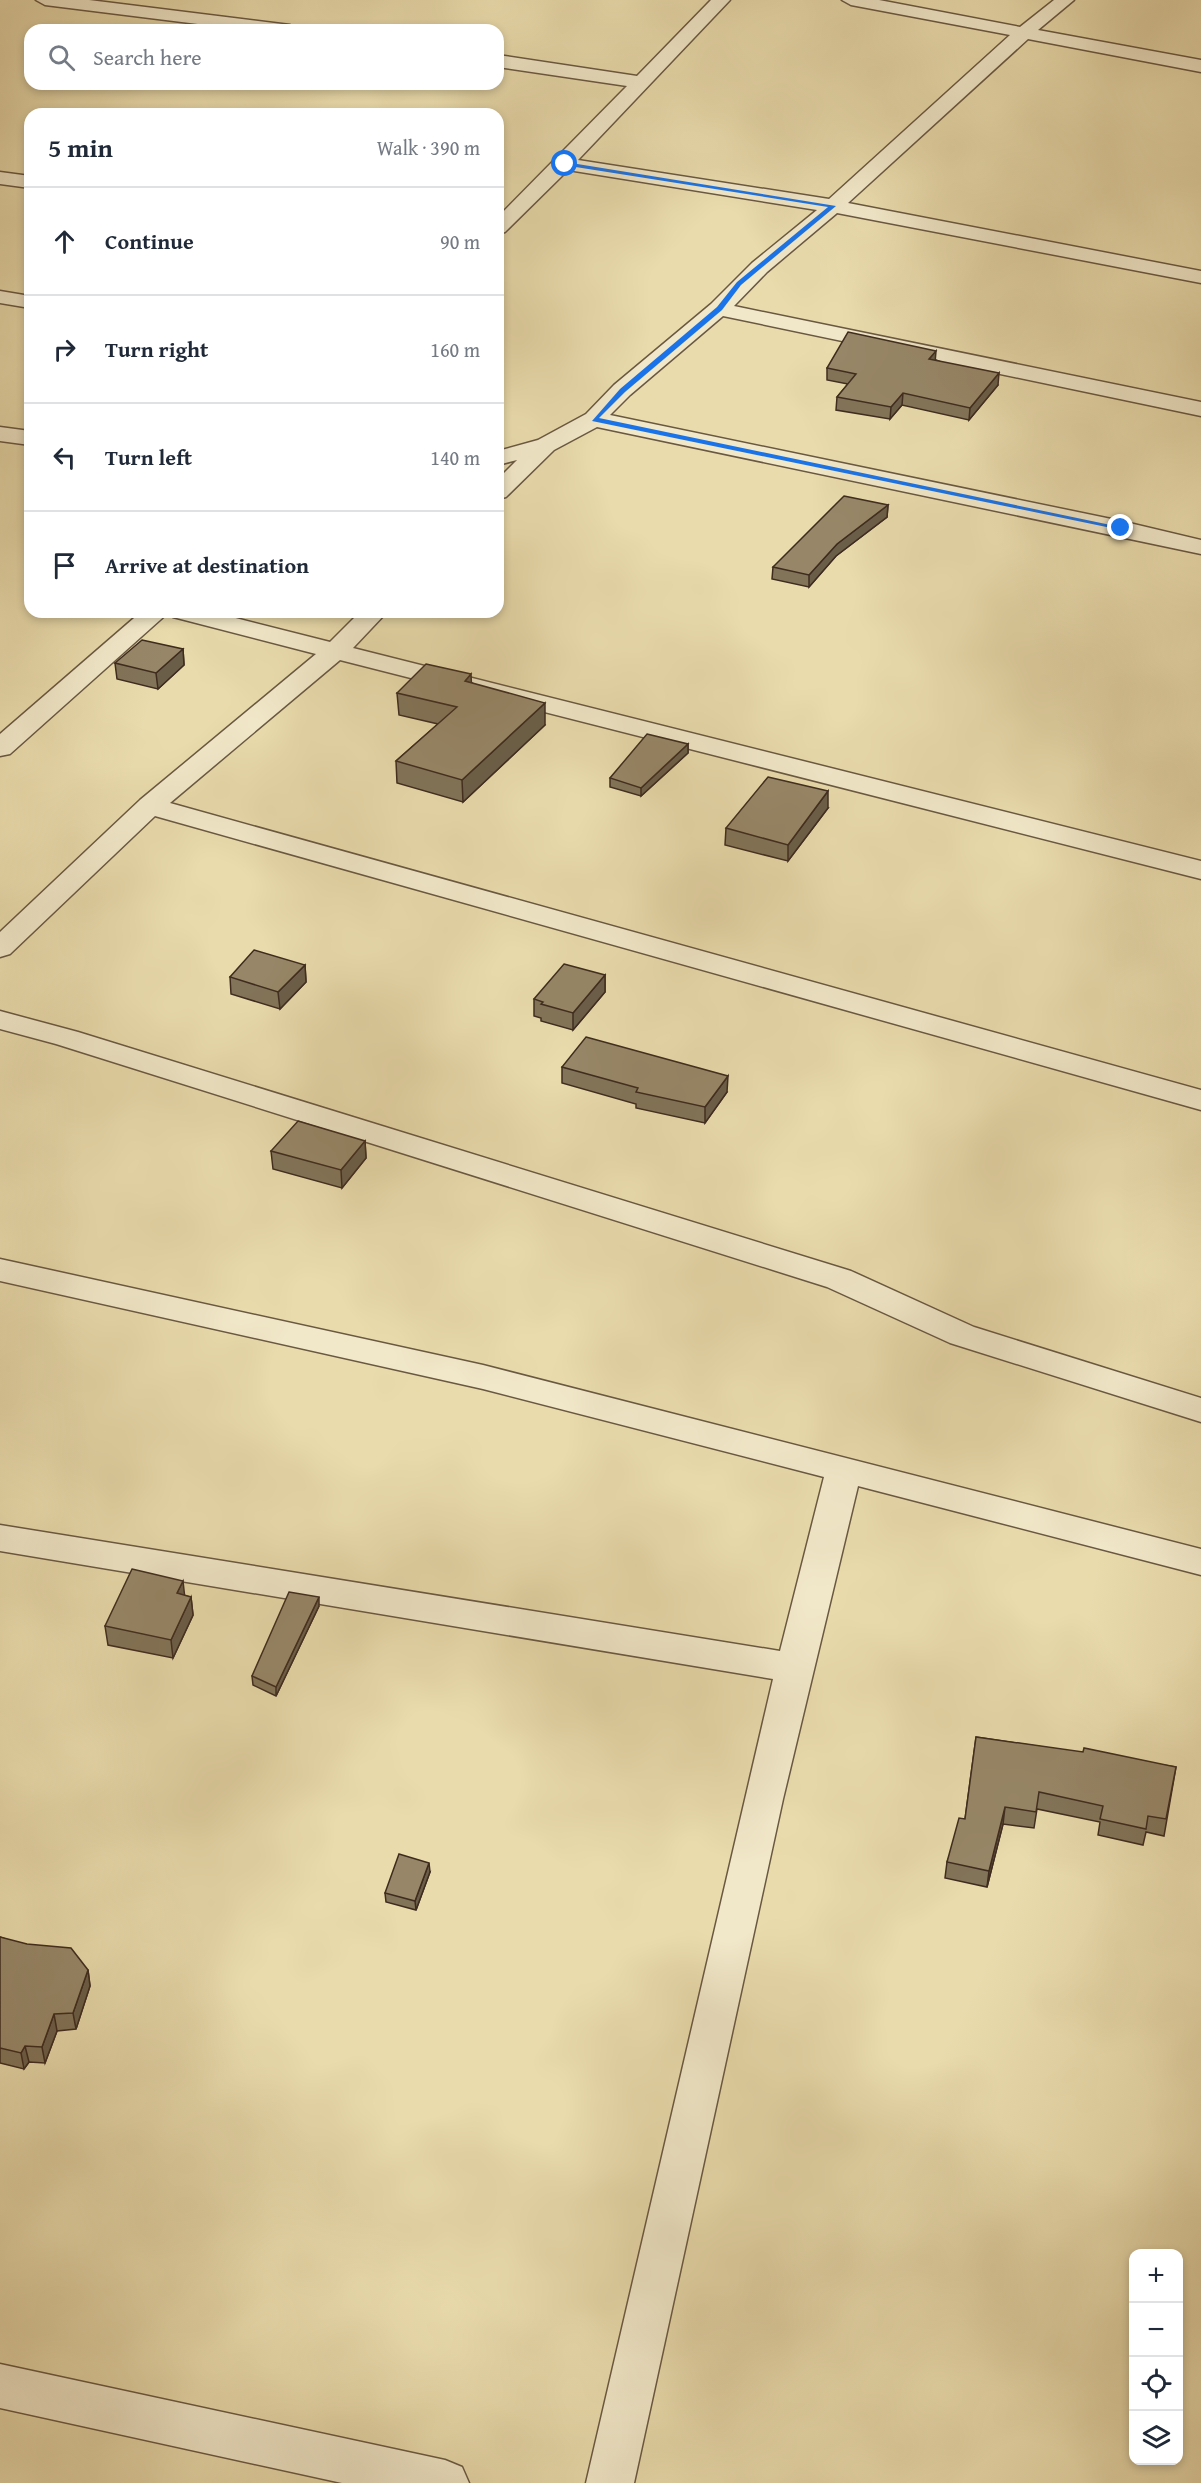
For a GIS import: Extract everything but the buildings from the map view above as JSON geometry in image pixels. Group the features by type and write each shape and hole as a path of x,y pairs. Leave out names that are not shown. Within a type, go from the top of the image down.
{"street":[{"path":"45,0 241,24"},
{"path":"504,222 565,164 639,82 721,0"},
{"path":"852,0 1201,66"},
{"path":"504,456 546,445 594,419 638,376 720,309 739,284 833,206 1024,31 1065,0"},
{"path":"504,62 639,82"},
{"path":"565,164 833,206 1201,277"},
{"path":"0,178 24,181"},
{"path":"0,297 24,301"},
{"path":"720,309 1201,408"},
{"path":"594,419 1098,523 1201,547"},
{"path":"0,434 24,437"},
{"path":"504,486 546,445"},
{"path":"0,748 149,618"},
{"path":"206,618 1201,870"},
{"path":"0,948 150,806 335,651 369,618"},
{"path":"150,806 1201,1100"},
{"path":"0,1020 67,1038 839,1279 962,1335 1201,1410"},
{"path":"0,1270 483,1377 844,1468 1201,1562"},
{"path":"610,2483 795,1668 844,1468"},
{"path":"0,1538 795,1668"},
{"path":"0,2386 445,2483"}],"route":[{"path":"565,164 833,206 739,284 720,309 686,334 622,390 594,419 1121,528"}]}
